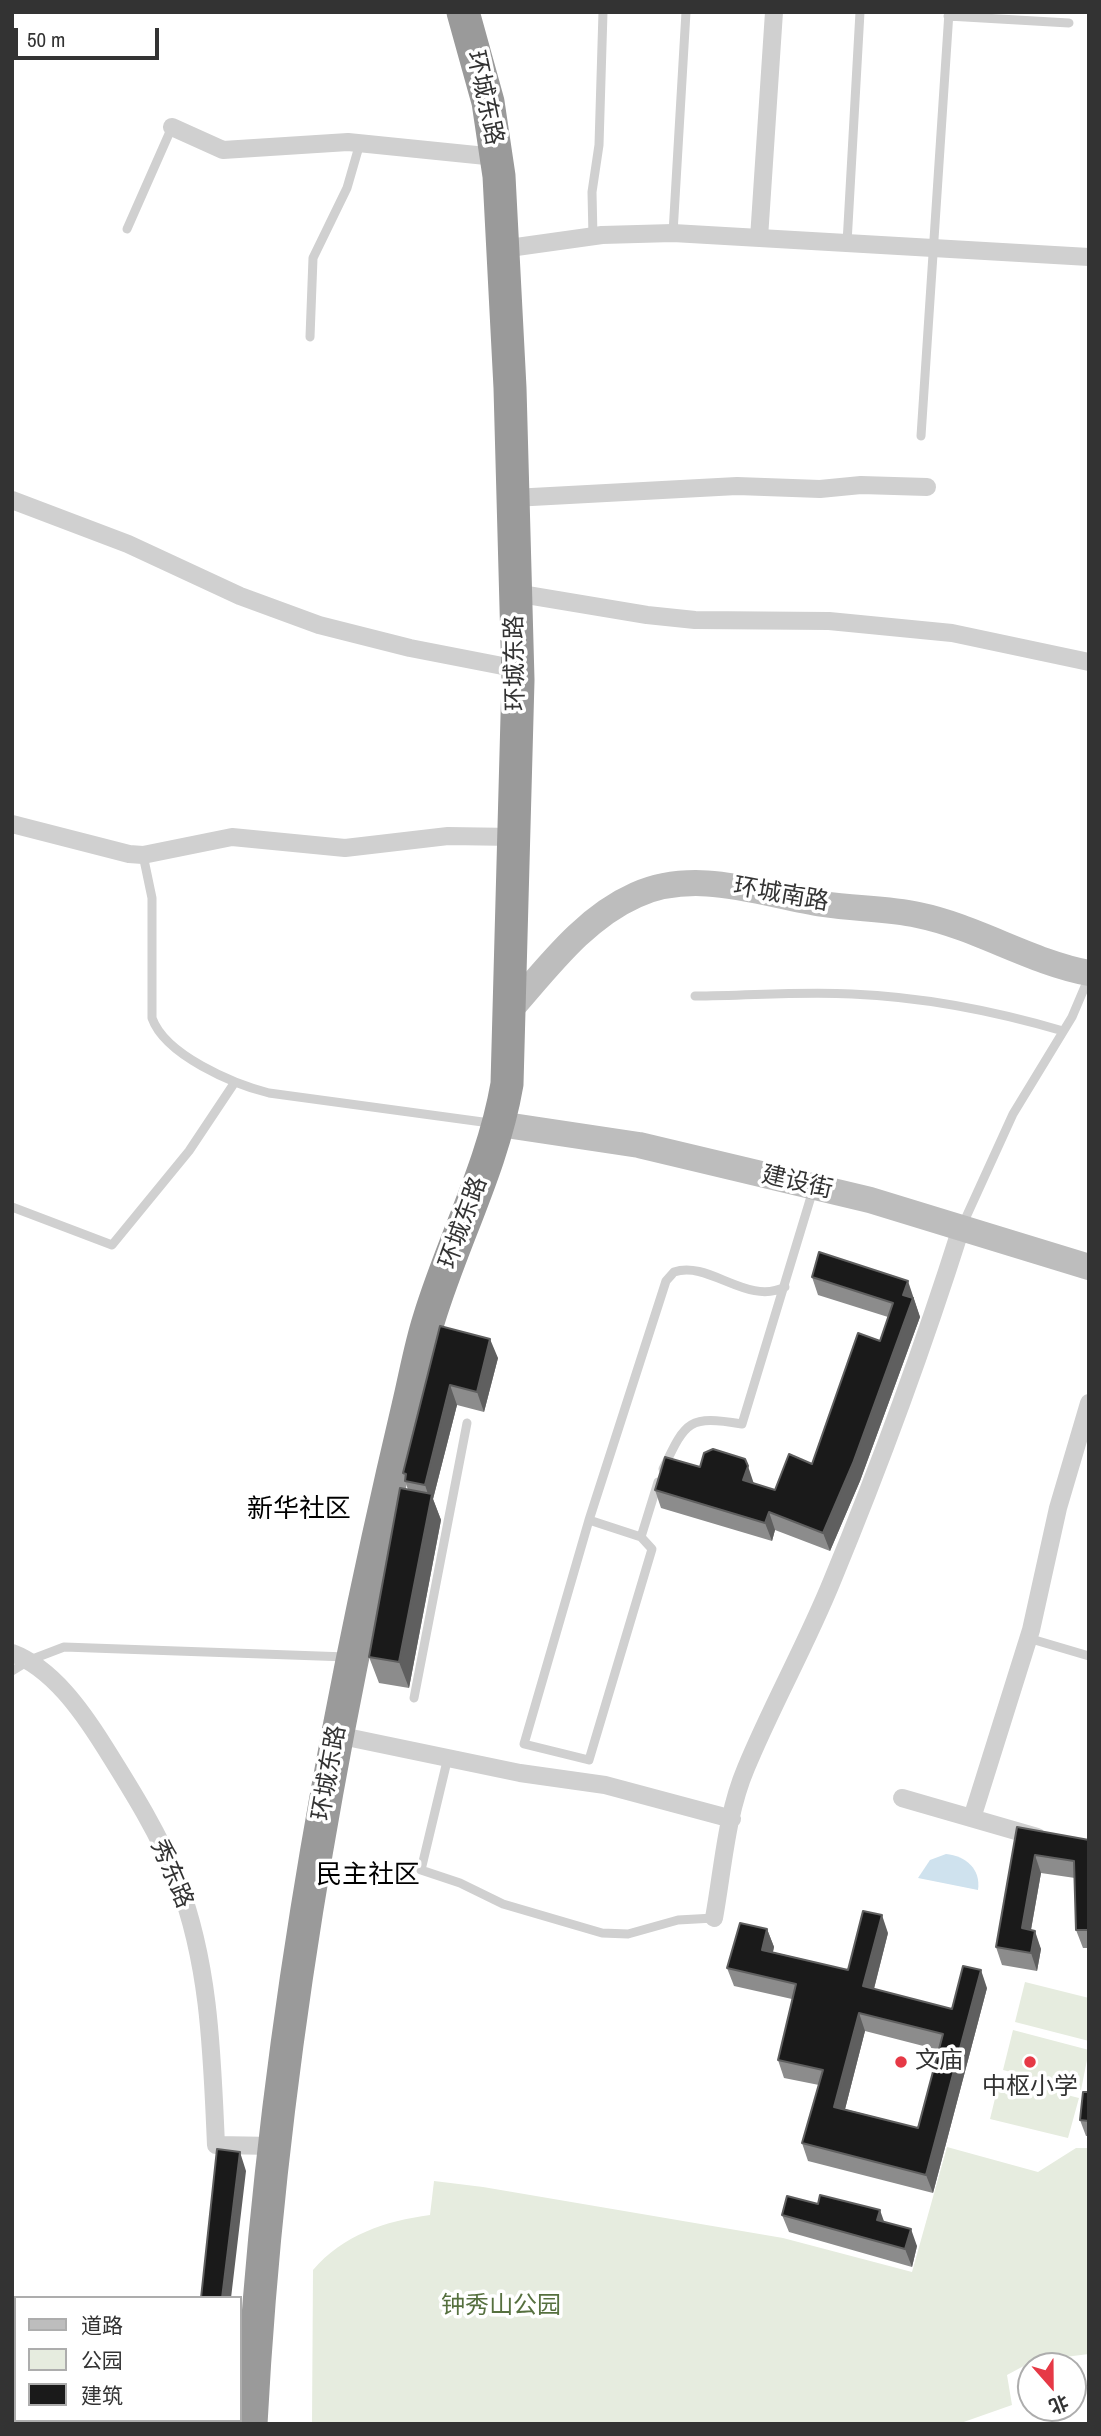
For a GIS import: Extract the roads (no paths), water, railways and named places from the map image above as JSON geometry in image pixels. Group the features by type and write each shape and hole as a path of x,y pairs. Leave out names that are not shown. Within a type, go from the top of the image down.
{"highway":[{"name":"环城东路","path":"251,2424 275,2146 300,1954 337,1735 352,1658 391,1504 429,1320 499,1124 507,1084 518,669 513,498 496,158 488,102 463,12"}],"street":[{"path":"759,238 774,12"},
{"path":"172,127 223,150 360,144 496,158"},
{"path":"502,249 593,237 673,233 1089,257"},
{"path":"513,498 737,486 820,489 861,485 927,487"},
{"path":"12,500 117,539 240,596 308,622 364,638 518,669"},
{"path":"515,593 683,618 829,621 952,633 1089,662"},
{"path":"12,824 129,854 143,855 232,838 345,848 447,836 515,837"},
{"name":"环城南路","path":"511,1009 579,934 598,918 634,896 682,882 712,883 824,904 919,915 1089,975"},
{"name":"建设街","path":"499,1124 639,1145 814,1187 1089,1267"},
{"path":"714,1918 732,1819 745,1769 809,1637 882,1457 920,1359 961,1228"},
{"path":"972,1818 1028,1638 1058,1508 1089,1403"},
{"name":"秀东路","path":"12,1653 30,1660 60,1689 94,1730 167,1857 178,1882 194,1934 211,2030 216,2145 275,2146"},
{"path":"337,1735 520,1773 605,1785 732,1819"},
{"path":"902,1798 1053,1840"}],"lane":[{"path":"593,237 592,192 599,145 603,12"},
{"path":"673,233 686,12"},
{"path":"847,243 860,12"},
{"path":"921,436 948,14 1069,23"},
{"path":"127,229 172,127"},
{"path":"310,337 313,258 347,187 360,144"},
{"path":"143,855 152,898 152,1018 156,1026 196,1063 235,1082 269,1093 499,1124"},
{"path":"961,1228 1013,1114 1063,1031 1089,975"},
{"path":"695,996 840,993 889,996 967,1007 1063,1031"},
{"path":"12,1206 112,1245 189,1151 235,1082"},
{"path":"641,1537 661,1473 678,1437 691,1424 707,1418 742,1424 814,1187"},
{"path":"589,1520 641,1537 652,1549 589,1760 524,1744 589,1520 669,1276 674,1272 687,1270 758,1292 772,1292 785,1287"},
{"path":"414,1698 467,1423"},
{"path":"438,1513 451,1515"},
{"path":"1028,1638 1089,1656"},
{"path":"12,1671 30,1660 64,1647 352,1658"},
{"path":"448,1757 421,1870 460,1883 503,1904 602,1933 628,1934 678,1920 714,1918"}],"water":[{"path":"946,1854 971,1865 977,1876 978,1890 918,1878 930,1860"}],"place":[{"name":"文庙","path":"901,2062"},
{"name":"中枢小学","path":"1030,2062"}],"district":[{"name":"新华社区","path":"299,1510"},
{"name":"民主社区","path":"368,1876"}],"park label":[{"name":"钟秀山公园","path":"501,2307"}]}
